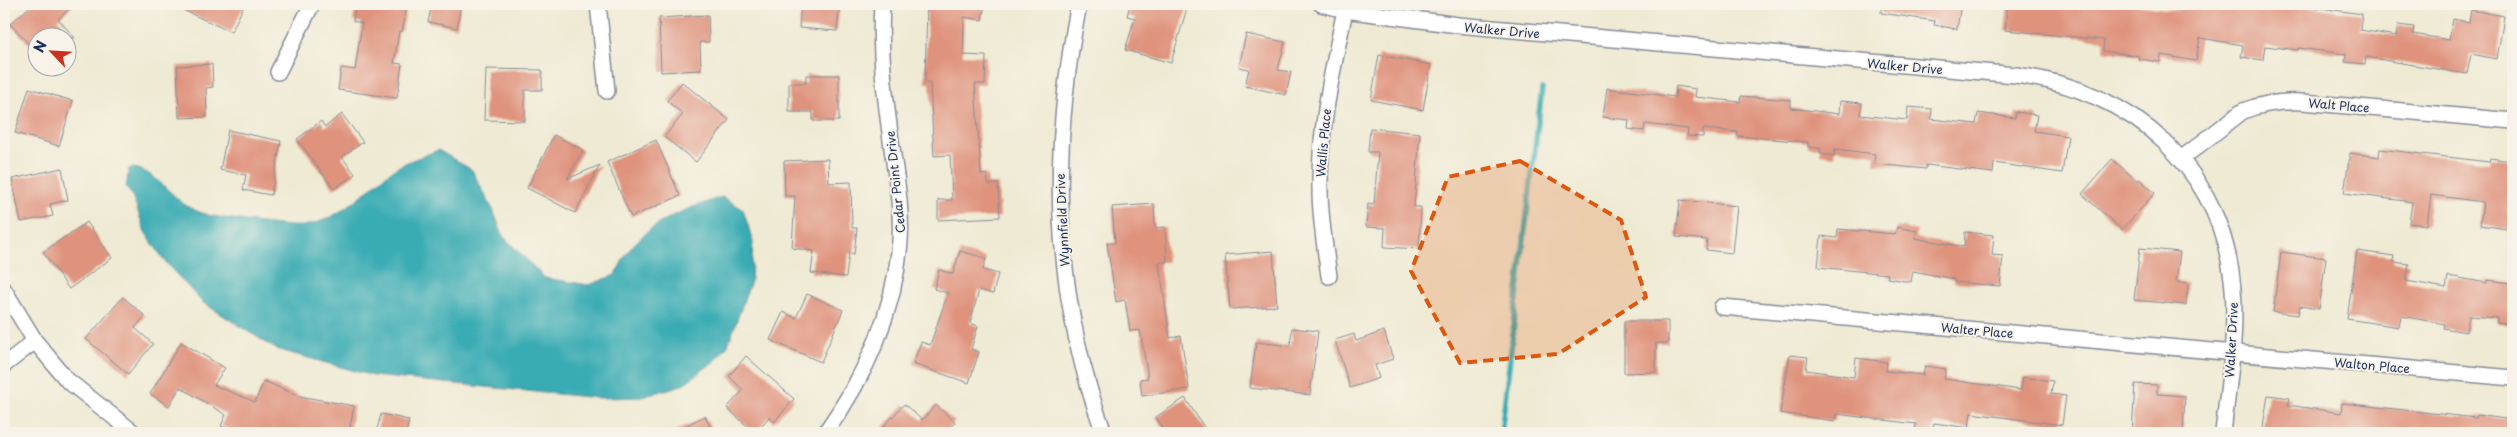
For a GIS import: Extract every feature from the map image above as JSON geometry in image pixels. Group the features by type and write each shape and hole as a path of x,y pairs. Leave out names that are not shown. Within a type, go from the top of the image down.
{"street":[{"path":"278,72 312,4"},
{"path":"598,4 607,91"},
{"name":"Cedar Point Drive","path":"825,433 844,408 872,353 892,296 900,241 898,196 881,47 882,4"},
{"name":"Wynnfield Drive","path":"1079,4 1069,64 1062,126 1059,168 1060,227 1064,266 1079,351 1104,433"},
{"name":"Walker Drive","path":"1320,4 1346,10 1458,26 2016,76 2051,81 2082,90 2112,103 2146,126 2181,159 2198,182 2210,205 2225,243 2233,289 2231,352 2224,433"},
{"name":"Wallis Place","path":"1329,276 1321,215 1320,164 1326,107 1346,10"},
{"name":"Walt Place","path":"2181,159 2243,112 2254,107 2279,102 2303,102 2513,121"},
{"path":"4,290 35,341 67,380 134,433"},
{"name":"Walter Place","path":"1722,307 2231,352"},
{"path":"4,365 35,341"},
{"name":"Walton Place","path":"2231,352 2513,378"}],"highlighted area":[{"path":"1520,161 1621,220 1646,297 1558,354 1460,363 1411,271 1448,177"}],"water":[{"path":"438,150 472,170 493,210 503,236 545,278 589,285 615,275 624,258 640,238 672,216 722,197 743,209 753,242 751,281 728,345 715,361 682,385 642,397 598,398 373,376 276,349 202,302 166,263 145,232 132,195 126,187 129,169 136,168 151,176 187,206 208,215 286,226 303,226 329,218 351,204 393,170 409,161"}],"building":[{"path":"33,4 75,4 58,19 66,28 28,28 28,43 10,24"},
{"path":"170,4 245,4 231,32"},
{"path":"356,4 397,4 407,6 402,32 399,31 394,63 402,64 397,98 338,90 341,68 355,70 362,23 353,21"},
{"path":"432,4 461,4 457,28 428,22"},
{"path":"801,4 840,4 837,31 799,28"},
{"path":"927,4 985,4 982,20 964,17 963,55 986,56 985,84 975,84 981,175 987,174 988,184 998,184 1000,217 938,220 938,200 952,200 950,155 934,156 930,83 925,83"},
{"path":"1130,4 1173,4 1187,8 1171,63 1125,50 1135,18 1127,16"},
{"path":"1881,4 1961,4 1957,29 1934,25 1935,21 1881,13"},
{"path":"2008,4 2129,4 2180,11 2181,4 2205,8 2206,4 2293,4 2362,14 2360,30 2396,36 2398,25 2414,27 2413,34 2449,40 2453,19 2469,22 2471,10 2504,16 2497,59 2471,54 2467,74 2366,57 2365,64 2345,62 2346,54 2298,48 2298,50 2265,46 2263,60 2241,57 2243,45 2200,38 2196,61 2161,55 2160,62 2138,59 2139,56 2103,51 2104,40 2005,30"},
{"path":"708,15 709,42 700,42 701,70 661,72 659,18"},
{"path":"1246,34 1285,42 1278,70 1291,72 1286,95 1245,86 1249,69 1239,67"},
{"path":"1379,55 1431,65 1423,110 1371,100"},
{"path":"212,64 213,87 206,88 207,117 179,118 177,66"},
{"path":"486,69 542,70 542,90 525,90 525,121 484,120"},
{"path":"806,75 839,75 839,121 813,121 813,112 789,112 789,83 806,83"},
{"path":"682,82 729,120 696,162 664,137 683,114 667,101"},
{"path":"1676,86 1696,89 1695,97 1740,102 1741,96 1791,100 1791,108 1839,114 1840,101 1862,103 1860,115 1907,120 1908,107 1932,109 1931,119 1976,124 1978,113 2015,118 2016,112 2037,115 2034,131 2068,136 2062,173 1994,163 1993,173 1926,165 1926,169 1874,164 1875,154 1835,149 1834,156 1820,154 1820,148 1808,147 1808,142 1737,136 1738,132 1703,129 1703,137 1687,136 1688,129 1645,124 1644,131 1628,129 1629,120 1603,117 1607,88 1675,97"},
{"path":"29,88 73,101 59,146 15,133"},
{"path":"342,114 363,142 342,157 355,174 334,189 297,139 321,121 325,127"},
{"path":"1370,128 1420,133 1414,207 1421,207 1419,249 1384,247 1385,228 1366,227 1368,204 1374,205 1378,152 1368,152"},
{"path":"228,130 281,141 271,195 243,190 246,175 220,170"},
{"path":"554,135 583,150 567,179 600,165 575,213 527,188"},
{"path":"656,140 680,196 631,217 607,162"},
{"path":"2380,149 2489,162 2490,158 2511,161 2513,230 2480,225 2483,202 2431,195 2427,225 2409,223 2412,202 2344,193 2350,153 2379,157"},
{"path":"828,159 829,183 851,182 852,228 857,228 854,254 849,253 846,277 811,273 814,251 792,248 795,196 785,196 784,161"},
{"path":"2112,159 2137,181 2139,179 2155,193 2122,230 2082,194"},
{"path":"62,168 68,200 50,204 53,216 21,222 12,179"},
{"path":"1680,200 1737,206 1732,253 1706,250 1707,240 1676,237"},
{"path":"1154,204 1155,228 1165,227 1167,262 1159,262 1170,338 1181,336 1189,389 1142,396 1140,379 1148,378 1140,330 1130,331 1125,300 1116,302 1107,243 1115,243 1112,207"},
{"path":"87,222 112,258 69,289 43,252"},
{"path":"1897,227 1917,231 1915,238 1964,247 1965,232 1994,235 1992,255 2003,256 2000,286 1954,282 1954,279 1913,271 1911,282 1887,278 1888,274 1818,267 1821,236 1837,238 1838,229 1895,234"},
{"path":"2140,248 2180,252 2176,282 2188,283 2186,305 2134,300"},
{"path":"960,251 986,258 983,270 998,274 993,294 979,290 970,323 978,326 971,349 979,352 969,383 913,364 921,342 930,345 948,293 934,289 939,270 953,274"},
{"path":"1273,251 1277,306 1230,309 1225,255"},
{"path":"2357,251 2394,256 2393,262 2409,264 2406,281 2446,288 2448,276 2487,283 2487,280 2513,283 2513,325 2497,323 2497,318 2469,316 2466,332 2443,328 2444,324 2401,316 2399,327 2347,319"},
{"path":"2281,252 2326,258 2319,309 2300,306 2298,315 2273,312"},
{"path":"807,294 843,310 821,362 770,340 783,312 796,318"},
{"path":"123,297 145,316 135,328 153,344 128,374 86,339"},
{"path":"1624,321 1668,321 1668,343 1656,343 1656,372 1624,373"},
{"path":"1292,328 1318,331 1310,395 1250,388 1256,342 1290,346"},
{"path":"1384,331 1393,359 1375,365 1379,378 1350,388 1335,340 1354,334 1356,341"},
{"path":"181,342 225,368 214,385 255,402 264,381 299,396 354,406 349,433 240,433 221,426 226,415 180,387 169,406 150,394"},
{"path":"1790,355 1808,357 1806,370 1854,377 1856,358 1887,362 1886,371 1923,375 1925,366 1946,369 1944,379 2021,390 2023,377 2053,381 2051,394 2066,396 2062,425 1971,413 1969,428 1934,423 1932,433 1915,433 1916,424 1836,414 1835,421 1780,413"},
{"path":"746,356 794,399 774,422 769,417 755,433 727,408 743,390 729,376"},
{"path":"2135,384 2157,385 2157,394 2185,396 2183,433 2132,433"},
{"path":"2268,395 2290,398 2288,405 2341,413 2342,403 2476,418 2477,415 2513,420 2513,433 2262,433"},
{"path":"1185,398 1208,433 1166,433 1156,417"},
{"path":"904,404 922,420 936,405 955,422 945,433 878,433"},
{"path":"381,414 409,420 406,433 376,433"},
{"path":"705,416 713,433 671,433"}],"waterway":[{"path":"1501,433 1542,89"}]}
